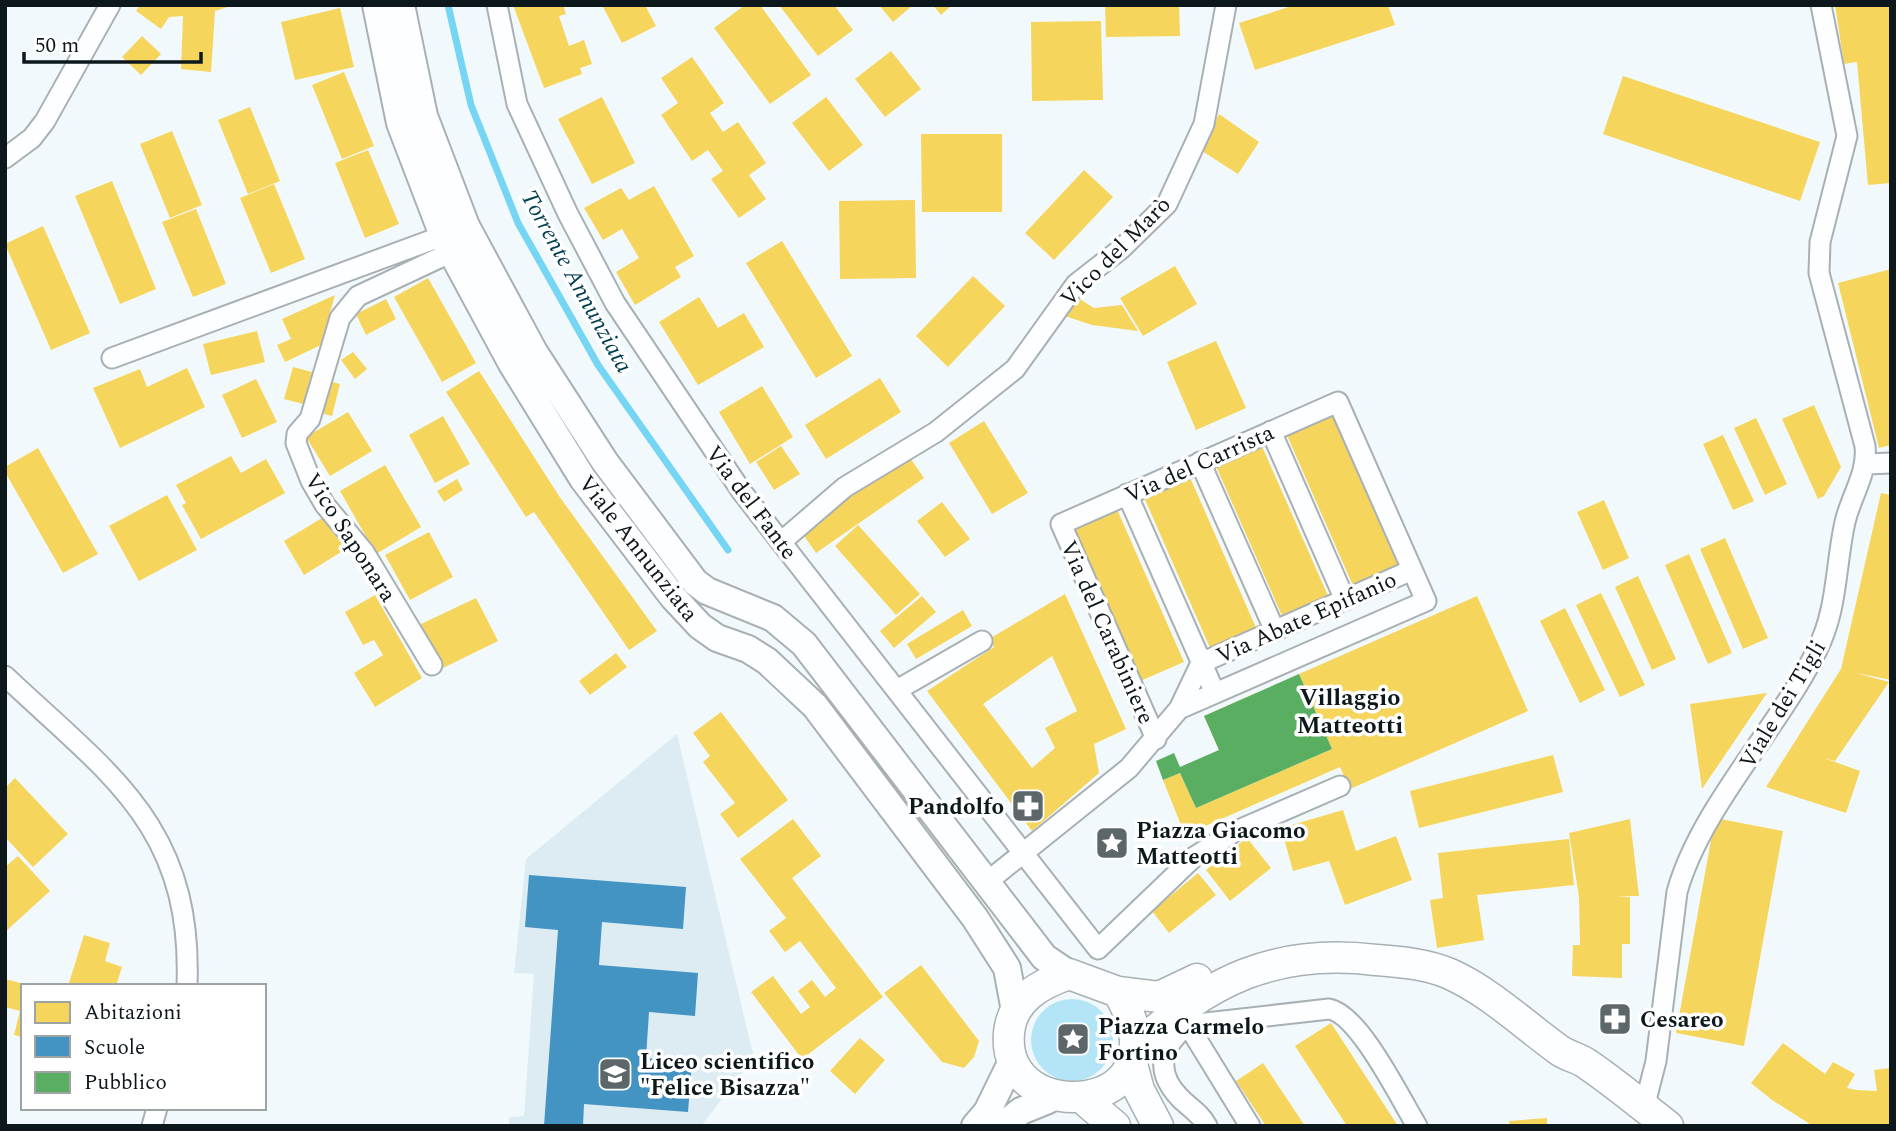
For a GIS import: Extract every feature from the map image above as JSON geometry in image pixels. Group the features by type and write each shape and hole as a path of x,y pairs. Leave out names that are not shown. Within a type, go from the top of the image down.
{"main road":[{"name":"Viale Annunziata","path":"376,5 400,123 457,236 512,364 583,479 673,597 700,626 717,638 748,649 794,684 815,706 975,918 1007,968 1015,1011"},
{"name":"Viale Annunziata","path":"401,5 424,116 457,236 605,462 695,582 707,591 773,618 804,644 1044,957 1069,974"},
{"path":"748,649 738,636 739,624 745,615 755,610"},
{"path":"1585,1062 1569,1039 1484,976 1436,954 1373,943 1330,940 1279,945 1238,957 1159,997 1118,992 1069,974 1038,986 1015,1011 1008,1044 1020,1077 1032,1091 1061,1104 1088,1103 1116,1088 1134,1055 1233,978 1282,961 1338,956 1396,962 1435,968 1492,998 1562,1053 1585,1062 1668,1126"},
{"path":"1118,992 1135,1028 1134,1055 1139,1090 1158,1126"},
{"path":"975,1126 987,1112 1012,1061"},
{"path":"1002,1126 1021,1111 1048,1100"},
{"path":"1088,1103 1115,1126"}],"street":[{"path":"5,158 32,138 45,121 110,5"},
{"name":"Via del Fante","path":"497,5 517,104 615,303 683,407 781,542 1098,949 1194,857 1234,832 1340,786"},
{"name":"Vico del Marò","path":"781,542 860,476 936,432 1006,377 1025,359 1076,284 1121,249 1167,204 1204,124 1226,5"},
{"path":"1821,5 1847,136 1820,243 1819,273 1867,464 1891,463"},
{"path":"112,358 457,236"},
{"name":"Vico Saponara","path":"432,665 364,552 318,493 296,443 297,434 310,419 340,318 348,305 358,296 457,236"},
{"name":"Via del Carrista","path":"1060,524 1338,402 1412,570"},
{"path":"1271,431 1345,600"},
{"path":"1200,462 1275,631"},
{"name":"Viale dei Tigli","path":"1644,1108 1656,1061 1676,891 1696,843 1817,652 1836,596 1849,506 1867,464"},
{"path":"1127,495 1215,693"},
{"name":"Via del Carabiniere","path":"1060,524 1156,739"},
{"name":"Via Abate Epifanio","path":"986,882 1129,768 1179,709 1201,663 1412,570 1426,601 1179,709"},
{"path":"897,690 982,641"},
{"path":"5,676 118,783 149,822 173,870 181,904 187,984"},
{"path":"1183,1017 1338,1010 1354,1024 1417,1126"},
{"path":"1183,1017 1168,1042 1163,1060 1179,1097 1201,1115 1207,1126"},
{"path":"1183,1017 1250,1126"}],"shaded area":[{"path":"677,734 754,1058 701,1126 509,1126 509,1117 524,1116 534,974 514,973 526,859"},
{"path":"1072,999 1088,1002 1101,1011 1110,1024 1113,1040 1110,1056 1101,1069 1088,1078 1072,1081 1056,1078 1043,1069 1034,1056 1031,1040 1034,1024 1043,1011 1056,1002"}],"building: Abitazioni":[{"path":"140,5 234,5 215,11 211,72 181,69 183,16 169,17 161,29 136,11"},
{"path":"513,5 563,5 566,14 559,16 569,46 584,40 592,64 580,68 582,74 544,88"},
{"path":"602,5 645,5 656,26 622,43"},
{"path":"745,5 760,5 811,75 770,104 714,28"},
{"path":"779,5 834,5 853,30 818,56"},
{"path":"879,5 913,5 893,22"},
{"path":"933,5 952,5 941,15"},
{"path":"1105,5 1179,5 1180,36 1106,37"},
{"path":"1295,5 1388,5 1395,25 1255,70 1239,23"},
{"path":"1835,5 1891,5 1891,183 1868,185 1857,62 1844,64"},
{"path":"340,8 354,67 295,80 281,22"},
{"path":"1101,21 1103,100 1032,101 1031,22"},
{"path":"142,36 161,54 141,75 122,57"},
{"path":"891,51 921,89 885,117 855,79"},
{"path":"692,57 724,103 710,113 723,132 738,122 766,163 749,175 766,199 739,218 711,179 723,171 708,150 692,161 661,115 678,103 661,78"},
{"path":"344,72 374,146 342,159 312,85"},
{"path":"1623,76 1820,142 1800,201 1603,134"},
{"path":"602,97 635,163 592,184 558,119"},
{"path":"826,97 863,145 829,171 792,123"},
{"path":"250,107 280,181 248,194 218,120"},
{"path":"1219,114 1259,142 1238,174 1202,151"},
{"path":"172,131 202,205 170,218 140,144"},
{"path":"921,134 1002,134 1002,212 922,212"},
{"path":"368,150 399,224 365,238 335,163"},
{"path":"1084,170 1113,197 1054,260 1025,233"},
{"path":"112,181 156,289 120,304 75,196"},
{"path":"274,184 305,259 271,273 240,198"},
{"path":"654,186 694,256 675,267 681,277 635,305 616,272 639,258 622,229 603,240 584,208 621,188 629,200"},
{"path":"915,200 916,278 840,279 839,201"},
{"path":"196,209 226,284 193,297 162,222"},
{"path":"43,226 90,333 51,350 5,244"},
{"path":"782,241 852,356 816,378 746,263"},
{"path":"1175,266 1197,304 1143,336 1120,298"},
{"path":"1891,269 1891,445 1879,448 1838,283"},
{"path":"973,276 1005,306 948,367 916,336"},
{"path":"428,278 476,363 442,382 394,297"},
{"path":"335,295 321,345 285,362 277,345 291,339 282,319"},
{"path":"1075,296 1094,308 1122,305 1138,331 1092,325 1062,315"},
{"path":"699,297 718,328 744,313 764,347 698,385 659,322"},
{"path":"386,299 396,319 366,335 356,314"},
{"path":"257,331 265,362 211,375 203,344"},
{"path":"1216,341 1246,408 1196,430 1167,362"},
{"path":"353,352 367,369 355,379 341,360"},
{"path":"293,367 312,372 303,404 284,399"},
{"path":"187,368 205,407 120,448 93,388 140,369 147,387"},
{"path":"479,371 559,496 657,631 629,650 534,512 526,517 446,392"},
{"path":"880,378 901,412 826,459 805,425"},
{"path":"256,379 277,422 242,438 222,395"},
{"path":"325,380 340,384 332,416 317,412"},
{"path":"762,386 793,437 750,464 719,412"},
{"path":"1814,405 1841,467 1824,496 1818,499 1782,419"},
{"path":"348,412 372,451 330,476 306,437"},
{"path":"1331,413 1399,568 1354,588 1286,433"},
{"path":"443,416 470,464 435,483 409,435"},
{"path":"1756,418 1787,484 1765,495 1734,428"},
{"path":"984,421 1028,493 992,514 949,443"},
{"path":"1723,435 1754,501 1733,510 1703,444"},
{"path":"1261,444 1329,598 1283,618 1215,464"},
{"path":"781,446 800,474 774,490 756,462"},
{"path":"38,448 98,554 63,573 5,472 5,467"},
{"path":"908,455 924,478 816,553 800,530"},
{"path":"231,456 241,473 266,459 285,493 201,539 182,505 186,503 176,485"},
{"path":"385,465 421,527 376,554 340,491"},
{"path":"1189,475 1257,630 1211,650 1143,495"},
{"path":"457,479 463,490 444,502 437,491"},
{"path":"1881,493 1891,495 1891,680 1856,673 1889,682 1835,761 1824,758 1860,771 1846,813 1766,787 1841,669"},
{"path":"167,495 197,550 139,581 109,526"},
{"path":"1604,500 1629,558 1603,570 1577,512"},
{"path":"942,502 970,539 945,557 917,521"},
{"path":"1116,507 1184,662 1138,682 1070,527"},
{"path":"322,518 349,547 304,575 284,541"},
{"path":"858,525 920,594 896,615 835,546"},
{"path":"429,532 453,577 410,600 385,555"},
{"path":"1725,538 1768,638 1743,649 1700,549"},
{"path":"1689,554 1732,653 1708,664 1665,565"},
{"path":"1638,576 1676,659 1652,670 1615,587"},
{"path":"1601,593 1645,685 1620,697 1576,605"},
{"path":"1065,594 1126,729 1094,744 1099,773 1032,831 927,691 994,647 989,639","holes":["1052,656 1077,711 1045,728 1055,748 1032,768 983,704"]},
{"path":"375,595 422,678 375,707 354,673 383,655 374,640 363,645 345,612"},
{"path":"922,596 936,612 894,648 880,631"},
{"path":"1477,596 1528,711 1350,789 1340,767 1185,835 1163,780 1180,773 1196,808 1332,749 1299,674"},
{"path":"476,598 498,641 443,668 421,624"},
{"path":"1565,608 1605,690 1580,703 1540,621"},
{"path":"963,610 972,626 916,659 907,644"},
{"path":"616,653 627,667 590,695 579,681"},
{"path":"1256,693 1279,745 1227,768 1204,716"},
{"path":"1767,693 1702,789 1690,704"},
{"path":"721,712 788,800 738,838 720,814 735,803 703,762 710,756 693,733"},
{"path":"1553,755 1563,792 1419,828 1410,791"},
{"path":"15,778 68,834 33,867 5,837 5,788"},
{"path":"1343,810 1356,851 1396,836 1412,880 1345,905 1329,861 1293,871 1281,828"},
{"path":"1715,818 1783,831 1744,1046 1676,1033"},
{"path":"793,819 821,856 792,878 883,997 802,1059 751,992 773,976 801,1014 810,1007 798,991 812,980 825,997 836,988 800,941 785,952 769,931 786,918 740,859"},
{"path":"1630,819 1639,896 1617,896 1630,897 1630,944 1622,944 1622,978 1572,976 1573,945 1580,945 1579,897 1569,833"},
{"path":"1247,838 1271,868 1230,901 1206,870"},
{"path":"1569,839 1574,885 1477,895 1484,940 1437,948 1430,900 1443,898 1438,853"},
{"path":"18,856 50,891 5,932 5,867"},
{"path":"1198,873 1216,895 1169,933 1152,911"},
{"path":"84,935 110,943 105,961 122,967 117,984 69,984"},
{"path":"921,965 979,1041 974,1057 964,1068 942,1062 884,993"},
{"path":"5,979 24,984 21,984 21,1037 14,1035 20,1011 5,1007"},
{"path":"1331,1023 1398,1126 1347,1126 1295,1046"},
{"path":"860,1038 885,1060 855,1094 830,1071"},
{"path":"1783,1043 1825,1074 1833,1062 1855,1074 1847,1088 1877,1091 1874,1070 1891,1068 1891,1126 1813,1126 1772,1100 1751,1083"},
{"path":"1263,1063 1305,1126 1266,1126 1236,1081"},
{"path":"1547,1118 1547,1126 1510,1126 1509,1121"}],"building: Scuole":[{"path":"529,875 686,887 683,929 602,922 599,965 698,973 695,1016 649,1012 646,1058 692,1062 688,1112 584,1104 583,1126 544,1126 558,930 525,927"}],"building: Pubblico":[{"path":"1299,674 1332,749 1196,808 1180,773 1163,780 1156,761 1174,753 1180,767 1219,750 1204,716"}],"waterway":[{"name":"Torrente Annunziata","path":"448,5 471,105 518,223 598,365 728,550"}],"place":[{"name":"Pandolfo","path":"1028,806"},
{"name":"Piazza Giacomo Matteotti","path":"1112,843"},
{"name":"Cesareo","path":"1615,1019"},
{"name":"Piazza Carmelo Fortino","path":"1073,1039"},
{"name":"Liceo scientifico \"Felice Bisazza\"","path":"615,1074"}],"district":[{"name":"Villaggio Matteotti","path":"1350,711"}]}
